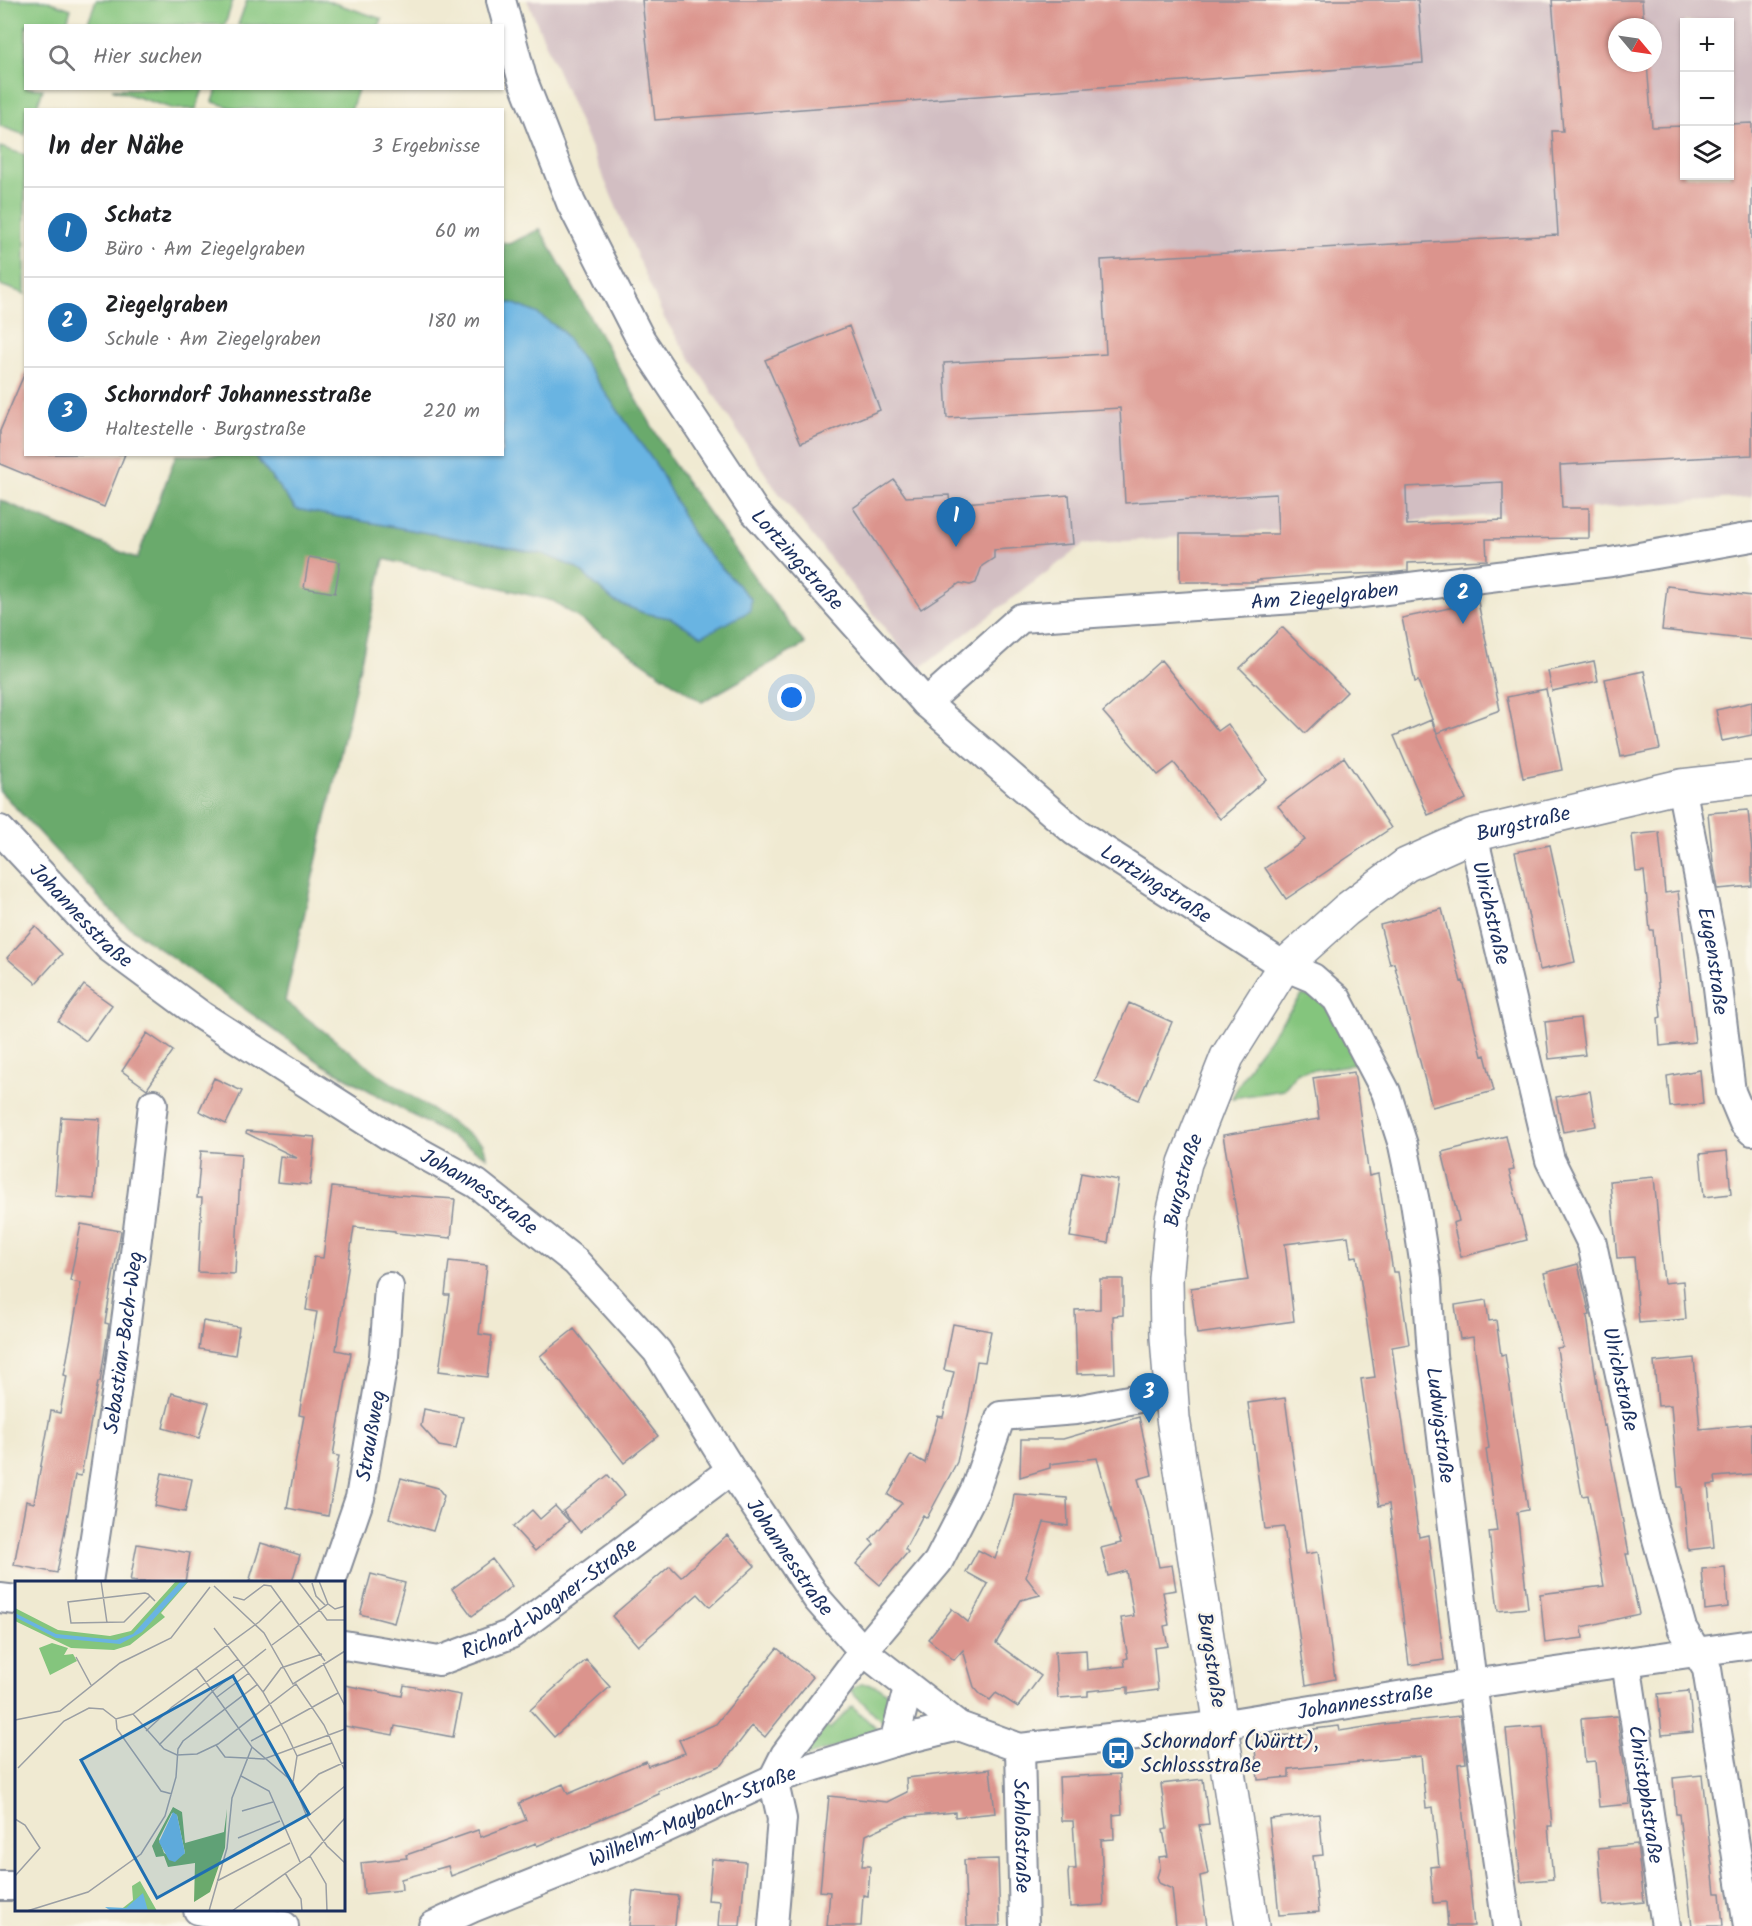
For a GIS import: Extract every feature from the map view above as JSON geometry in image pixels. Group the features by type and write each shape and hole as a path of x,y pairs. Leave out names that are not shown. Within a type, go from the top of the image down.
{"street":[{"name":"Lortzingstraße","path":"501,0 522,78 571,203 641,340 755,512 926,703 1074,831 1284,966"},
{"name":"Am Ziegelgraben","path":"926,703 1021,618 1349,595 1599,564 1752,537"},
{"name":"Burgstraße","path":"1252,1926 1173,1418 1167,1337 1166,1279 1172,1219 1185,1163 1227,1057 1284,966 1346,909 1406,865 1473,835 1681,786 1752,778"},
{"name":"Eugenstraße","path":"1681,786 1714,955 1731,1092 1744,1123 1752,1131"},
{"name":"Johannesstraße","path":"0,830 110,948 211,1022 388,1135 477,1184 576,1262 657,1351 731,1470 818,1600 863,1651 959,1726 1020,1748 1222,1725 1472,1684 1752,1644"},
{"name":"Ulrichstraße","path":"1473,835 1550,1160 1592,1244 1650,1514 1682,1628 1707,1670 1748,1926"},
{"name":"Ludwigstraße","path":"1284,966 1312,978 1337,999 1386,1092 1403,1145 1415,1202 1427,1280 1432,1355 1472,1684 1507,1926"},
{"name":"Sebastian-Bach-Weg","path":"88,1581 118,1392 153,1104"},
{"name":"Straußweg","path":"331,1581 360,1498 384,1356 389,1287"},
{"path":"773,1926 782,1819 773,1779 785,1755 863,1651 939,1562 975,1490 1001,1416 1076,1410 1171,1392"},
{"name":"Richard-Wagner-Straße","path":"345,1645 438,1661 511,1634 731,1470"},
{"path":"0,1598 15,1600"},
{"name":"Christophstraße","path":"1626,1662 1666,1926"},
{"path":"894,1742 908,1688"},
{"name":"Wilhelm-Maybach-Straße","path":"433,1926 624,1847 773,1779 894,1742 959,1726"},
{"name":"Schloßstraße","path":"1020,1748 1024,1926"},
{"path":"203,1911 267,1925"}],"shaded area":[{"path":"527,0 1752,0 1752,497 1084,544 918,670 774,487 664,318"}],"green space":[{"path":"0,0 45,0 71,9 66,24 24,24 24,90 43,90 36,108 24,108 24,135 0,126"},
{"path":"96,0 233,0 225,24 87,24"},
{"path":"247,0 325,0 382,19 380,24 238,24"},
{"path":"115,90 202,90 196,108 171,108"},
{"path":"216,90 358,90 352,108 233,108 213,102"},
{"path":"0,147 24,155 24,294 0,285"},
{"path":"540,229 673,463 805,644 702,702 553,601 384,559 285,1001 380,1075 483,1144 487,1157 322,1064 121,921 0,791 0,500 137,559 176,456 255,456 296,509 543,554 577,568 614,601 644,613 671,618 702,636 751,599 696,541 658,468 562,331 536,313 512,303 504,304 504,242 509,244"},
{"path":"1302,995 1315,997 1331,1006 1360,1064 1298,1072 1283,1090 1232,1098 1252,1061"},
{"path":"860,1684 876,1686 891,1700 894,1706 887,1726 850,1690"},
{"path":"852,1706 880,1732 802,1758 801,1748 822,1722 830,1729"}],"water":[{"path":"512,303 536,313 562,331 658,468 696,541 751,599 750,611 702,636 671,618 644,613 614,601 577,568 543,554 296,509 255,456 504,456 504,304"}],"building":[{"path":"642,0 1418,0 1423,63 655,120"},
{"path":"1552,0 1642,0 1643,18 1608,18 1608,72 1648,72 1652,127 1680,126 1680,180 1734,180 1734,124 1752,123 1752,455 1560,465 1562,508 1589,508 1589,538 1486,539 1487,560 1408,563 1408,571 1390,573 1319,575 1257,580 1257,582 1180,582 1180,534 1278,534 1276,494 1125,503 1120,408 947,418 944,363 1106,354 1101,260 1558,235 1552,131 1563,131","holes":["1503,482 1503,520 1407,525 1406,487"]},
{"path":"849,326 880,410 801,443 765,360"},
{"path":"24,375 24,456 124,456 104,507 0,464 0,431"},
{"path":"894,480 906,497 949,495 950,504 1069,495 1073,544 994,550 994,558 982,566 976,583 970,585 960,583 921,609 853,508"},
{"path":"309,557 340,562 335,593 304,588"},
{"path":"1667,586 1752,596 1752,640 1662,630"},
{"path":"1478,602 1500,710 1437,733 1418,681 1415,682 1402,618"},
{"path":"1282,627 1347,692 1305,733 1240,668"},
{"path":"1161,660 1218,731 1228,724 1266,779 1220,819 1174,763 1158,775 1103,712"},
{"path":"1594,661 1598,681 1552,691 1548,671"},
{"path":"1644,671 1660,749 1621,757 1605,679"},
{"path":"1546,689 1562,770 1523,778 1507,697"},
{"path":"1752,702 1752,735 1722,741 1716,710"},
{"path":"1431,720 1466,799 1428,815 1394,736"},
{"path":"1344,757 1391,828 1286,899 1265,868 1305,840 1278,806"},
{"path":"1748,810 1752,851 1752,886 1718,889 1708,813"},
{"path":"1659,832 1665,893 1678,891 1695,1042 1660,1046 1658,1018 1661,1017 1653,930 1650,930 1644,871 1636,872 1632,835"},
{"path":"1550,845 1575,962 1540,970 1515,852"},
{"path":"1442,909 1482,1056 1485,1055 1494,1091 1432,1107 1394,963 1390,964 1380,925"},
{"path":"35,926 62,954 36,983 7,958"},
{"path":"84,985 112,1005 86,1041 58,1021"},
{"path":"1129,1003 1172,1022 1139,1100 1095,1081"},
{"path":"1580,1018 1585,1055 1549,1059 1545,1022"},
{"path":"147,1033 173,1051 147,1089 122,1071"},
{"path":"1700,1070 1703,1104 1670,1107 1667,1076"},
{"path":"1354,1072 1369,1176 1378,1174 1393,1272 1398,1272 1409,1344 1392,1347 1419,1537 1428,1535 1444,1660 1409,1665 1389,1504 1379,1506 1361,1379 1375,1377 1357,1256 1351,1257 1348,1236 1285,1244 1294,1321 1197,1334 1191,1288 1248,1280 1223,1135 1319,1119 1313,1078"},
{"path":"214,1078 242,1091 226,1124 199,1111"},
{"path":"1590,1091 1596,1126 1563,1132 1556,1097"},
{"path":"61,1117 100,1119 95,1199 55,1196"},
{"path":"247,1131 315,1137 310,1185 277,1182 280,1156 297,1158 246,1133"},
{"path":"1506,1136 1514,1170 1509,1171 1527,1240 1461,1257 1453,1223 1459,1221 1442,1152"},
{"path":"201,1151 241,1154 235,1274 198,1272 202,1198 197,1198"},
{"path":"1727,1151 1731,1194 1704,1197 1700,1154"},
{"path":"1081,1173 1118,1180 1108,1243 1070,1237"},
{"path":"1654,1177 1664,1283 1683,1281 1686,1319 1639,1323 1634,1257 1617,1258 1610,1181"},
{"path":"332,1187 455,1199 451,1238 354,1227 336,1350 351,1353 333,1455 339,1456 328,1516 287,1508 304,1416 299,1415 317,1312 306,1310 314,1257 323,1258"},
{"path":"81,1224 121,1231 105,1323 109,1324 100,1382 98,1382 81,1476 75,1475 57,1573 14,1565 26,1501 34,1503 51,1411 60,1413 67,1376 64,1375 81,1283 70,1281"},
{"path":"449,1261 487,1265 479,1334 492,1336 487,1377 439,1371 450,1295 445,1295"},
{"path":"1578,1264 1590,1315 1587,1316 1603,1426 1605,1425 1629,1554 1626,1554 1639,1614 1582,1627 1583,1638 1545,1643 1540,1594 1604,1586 1588,1495 1582,1496 1566,1409 1557,1348 1563,1347 1544,1273"},
{"path":"1100,1279 1123,1279 1123,1315 1113,1316 1115,1373 1077,1374 1075,1310 1100,1309"},
{"path":"1486,1300 1489,1321 1496,1320 1501,1355 1505,1354 1528,1510 1517,1512 1528,1608 1498,1611 1489,1532 1497,1531 1486,1449 1489,1448 1473,1337 1460,1339 1455,1305"},
{"path":"203,1321 239,1327 235,1355 199,1349"},
{"path":"953,1324 991,1331 985,1362 977,1361 969,1411 957,1462 927,1518 923,1515 905,1549 908,1552 880,1585 856,1564 874,1544 870,1540 902,1503 888,1495 911,1455 925,1463 938,1416 943,1417 954,1372 944,1370"},
{"path":"574,1329 658,1436 624,1463 540,1356"},
{"path":"1694,1358 1700,1429 1752,1424 1752,1474 1715,1477 1716,1484 1708,1485 1714,1547 1688,1550 1682,1487 1678,1487 1671,1405 1658,1406 1654,1362"},
{"path":"172,1393 209,1403 199,1438 163,1428"},
{"path":"1285,1398 1306,1554 1318,1552 1335,1679 1306,1685 1284,1527 1265,1529 1248,1403"},
{"path":"424,1409 463,1417 456,1449 439,1446 421,1426"},
{"path":"1139,1417 1152,1475 1138,1479 1159,1567 1172,1565 1176,1590 1163,1592 1169,1625 1164,1626 1168,1646 1154,1648 1158,1690 1128,1694 1128,1687 1088,1691 1088,1696 1058,1698 1055,1652 1086,1650 1087,1670 1125,1666 1124,1659 1128,1658 1121,1618 1134,1616 1126,1571 1108,1576 1101,1548 1121,1543 1097,1458 1050,1464 1050,1468 1020,1477 1021,1439 1063,1439"},
{"path":"162,1473 192,1479 185,1512 155,1506"},
{"path":"608,1475 625,1495 580,1532 563,1511"},
{"path":"401,1478 438,1488 444,1496 433,1531 389,1518"},
{"path":"1014,1494 1067,1498 1068,1526 1044,1522 1026,1577 1040,1595 1021,1600 996,1643 1041,1676 1018,1707 996,1693 990,1700 980,1694 974,1687 963,1650 954,1660 928,1639 951,1608 968,1622 988,1584 966,1572 978,1550 995,1559 1012,1508"},
{"path":"555,1506 569,1521 535,1551 513,1527 532,1510 540,1519"},
{"path":"727,1535 755,1566 710,1607 698,1594 638,1646 612,1616 670,1566 681,1577"},
{"path":"261,1543 300,1555 292,1581 249,1581"},
{"path":"137,1544 190,1553 185,1581 130,1581"},
{"path":"492,1559 512,1586 472,1616 452,1589"},
{"path":"1725,1567 1728,1607 1705,1610 1702,1569"},
{"path":"371,1574 405,1583 394,1623 360,1614"},
{"path":"777,1648 813,1677 765,1737 752,1726 722,1765 658,1791 659,1794 537,1846 536,1843 451,1876 448,1866 401,1879 402,1890 364,1894 361,1863 407,1858 406,1855 478,1830 481,1837 526,1820 519,1803 563,1784 568,1794 646,1761 648,1766 685,1753 679,1740 716,1724"},
{"path":"586,1660 610,1687 554,1737 530,1710"},
{"path":"345,1685 402,1696 404,1685 461,1695 453,1737 395,1726 393,1735 345,1726"},
{"path":"1689,1691 1693,1732 1662,1735 1658,1694"},
{"path":"1460,1716 1466,1763 1458,1764 1474,1926 1448,1926 1446,1902 1433,1903 1430,1867 1439,1866 1433,1807 1426,1808 1421,1756 1289,1769 1289,1777 1258,1780 1254,1738 1314,1733 1314,1729 1339,1726 1340,1731"},
{"path":"1617,1716 1630,1804 1599,1807 1595,1761 1585,1762 1581,1719"},
{"path":"1543,1726 1552,1826 1548,1826 1553,1879 1521,1882 1506,1729"},
{"path":"990,1769 995,1813 955,1817 955,1812 905,1817 866,1835 862,1866 870,1866 868,1896 863,1895 861,1926 827,1926 830,1892 820,1891 829,1796 887,1802 907,1792 906,1778"},
{"path":"1120,1774 1122,1814 1113,1815 1114,1839 1101,1840 1104,1905 1070,1907 1068,1873 1069,1869 1076,1869 1073,1821 1061,1821 1059,1777"},
{"path":"1702,1775 1715,1893 1720,1893 1723,1926 1692,1926 1679,1814 1676,1814 1673,1778"},
{"path":"1203,1779 1209,1824 1199,1825 1208,1874 1200,1876 1207,1926 1176,1926 1172,1889 1159,1883 1157,1877 1160,1867 1159,1857 1168,1856 1163,1830 1167,1829 1161,1784"},
{"path":"1319,1814 1323,1855 1313,1856 1319,1912 1279,1915 1269,1819"},
{"path":"1637,1844 1644,1902 1603,1906 1598,1848"},
{"path":"712,1859 746,1862 740,1926 718,1926 720,1901 708,1900"},
{"path":"998,1859 1000,1926 967,1926 964,1860"},
{"path":"633,1891 678,1896 675,1926 629,1926"}],"place":[{"name":"Schatz","path":"956,547"},
{"name":"Ziegelgraben","path":"1463,624"},
{"name":"Schorndorf Johannesstraße","path":"1149,1423"},
{"name":"Schorndorf (Württ), Schlossstraße","path":"1118,1753"}]}
